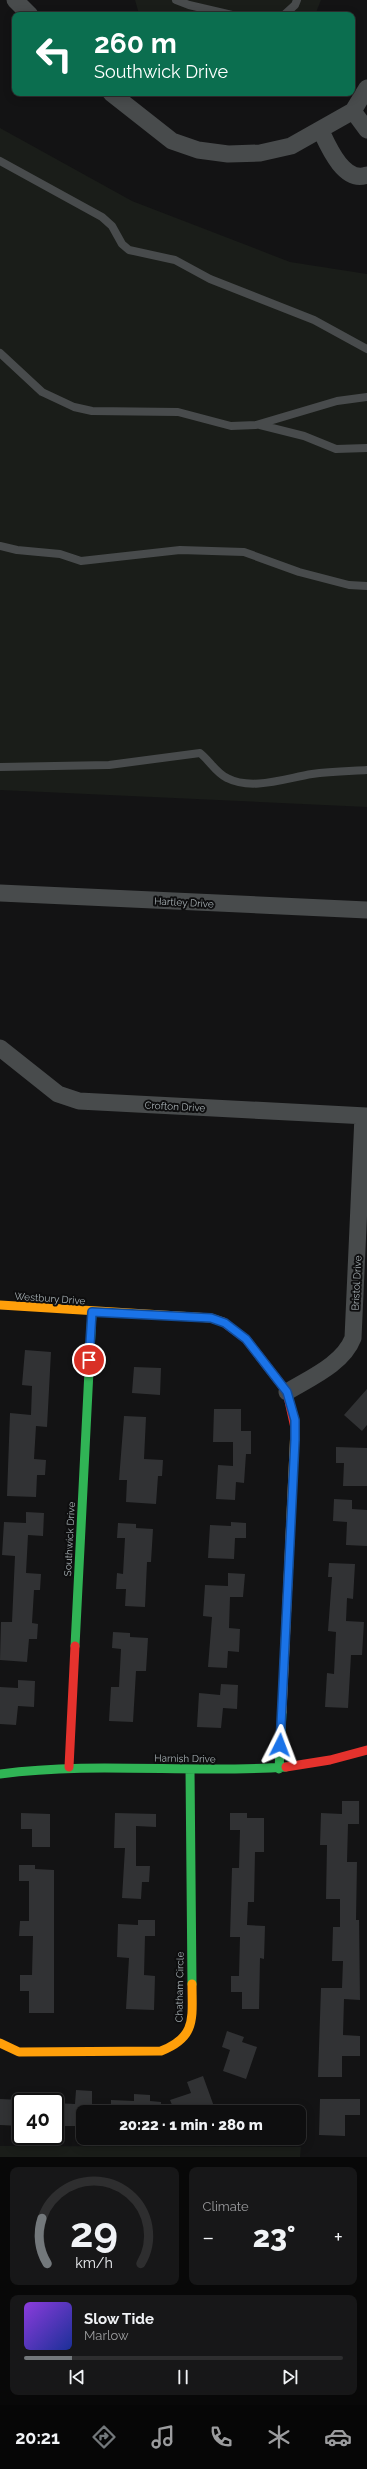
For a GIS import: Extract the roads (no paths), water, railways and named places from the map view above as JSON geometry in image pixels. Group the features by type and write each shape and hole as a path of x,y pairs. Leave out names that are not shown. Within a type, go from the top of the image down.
{"street":[{"path":"15,0 27,12"},
{"path":"115,96 172,141 198,150 228,154 260,153 292,146 321,131 353,111 367,88"},
{"path":"353,111 367,130"},
{"path":"321,131 343,168 354,174 367,175"},
{"name":"Hartley Drive","path":"0,893 367,910"},
{"name":"Crofton Drive","path":"0,1048 58,1094 79,1101 365,1116"},
{"name":"Bristol Drive","path":"287,1392 337,1360 345,1353 353,1338 365,1116"},
{"name":"Westbury Drive","path":"0,1306 211,1318 225,1323 246,1339 287,1392 295,1420 295,1440 279,1769"},
{"name":"Southwick Drive","path":"69,1767 92,1312"},
{"name":"Harnish Drive","path":"0,1774 69,1767 279,1769 321,1764 367,1750"},
{"name":"Chatham Circle","path":"0,2043 19,2052 161,2051 181,2044 189,2029 192,2010 190,1769"}],"lane":[{"path":"176,0 189,5 219,12"},
{"path":"287,12 295,5 297,0"},
{"path":"0,161 102,217 112,226 122,244 129,250 174,260 210,279 314,320 367,349"},
{"path":"0,353 42,392 74,407 104,412 178,412 231,426 259,424 337,402 367,397"},
{"path":"259,424 296,433 336,449 367,448"},
{"path":"0,546 17,550 60,554 81,561 194,549 229,553 244,552 299,572 349,585 367,586"},
{"path":"0,767 109,765 158,760 194,752 200,753 208,759 222,775 237,781 268,782 313,774 367,770"}]}
